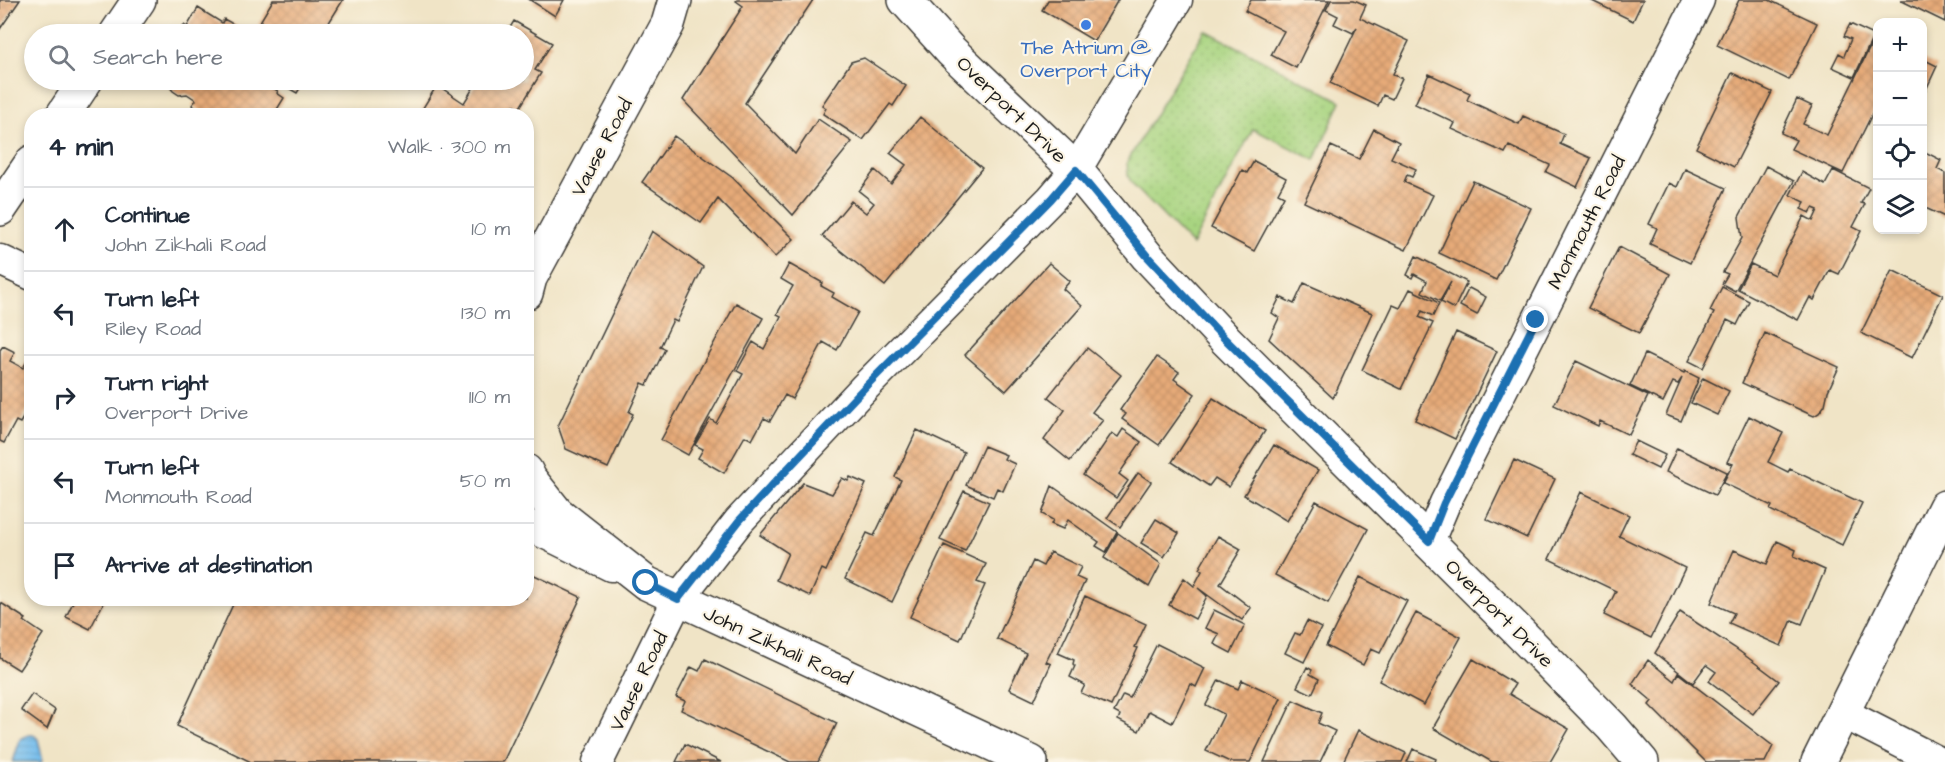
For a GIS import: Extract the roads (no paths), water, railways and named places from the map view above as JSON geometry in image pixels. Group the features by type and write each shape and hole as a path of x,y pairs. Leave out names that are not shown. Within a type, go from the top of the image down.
{"main road":[{"path":"123,24 139,0"},
{"name":"Overport Drive","path":"905,0 951,51 1076,170 1147,256 1224,338 1429,541 1612,727 1642,762"},
{"name":"Vause Road","path":"534,274 675,8"},
{"path":"67,108 79,90"},
{"path":"0,209 24,174"},
{"path":"534,484 557,513 646,583"},
{"path":"1818,762 1945,507"},
{"name":"John Zikhali Road","path":"646,583 1031,762"}],"street":[{"name":"Vause Road","path":"598,762 678,599 739,521 865,387 1051,199 1076,170 1177,0"},
{"name":"Monmouth Road","path":"1429,541 1444,503 1699,0"},
{"path":"0,260 24,271"},
{"name":"John Zikhali Road","path":"534,528 646,583"},
{"path":"1843,713 1939,762"}],"water":[{"path":"34,735 38,739 43,762 13,762 20,739"}],"place":[{"name":"The Atrium @ Overport City","path":"1086,25"}]}
